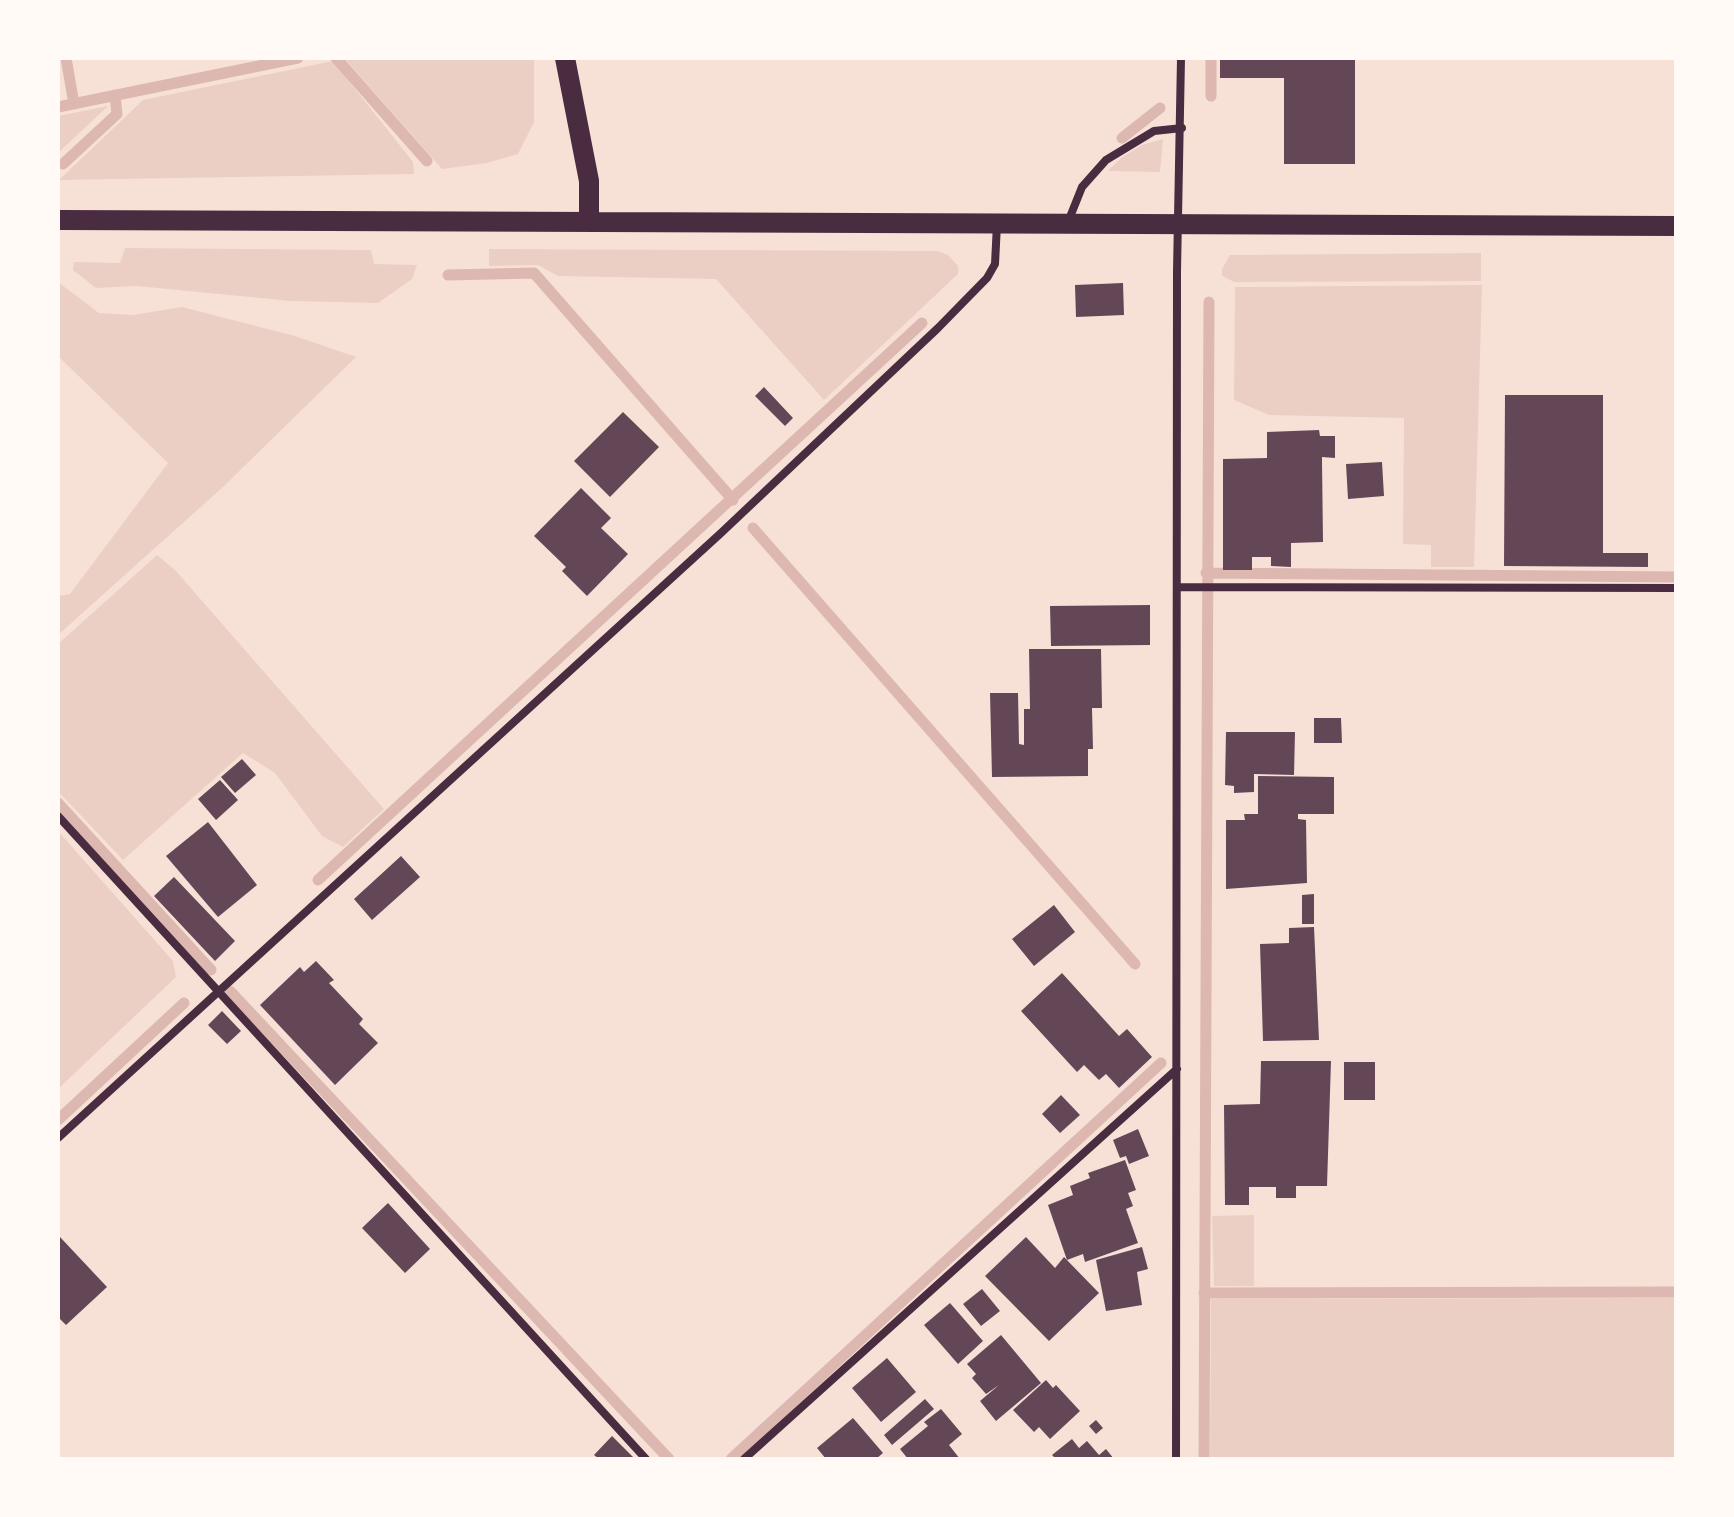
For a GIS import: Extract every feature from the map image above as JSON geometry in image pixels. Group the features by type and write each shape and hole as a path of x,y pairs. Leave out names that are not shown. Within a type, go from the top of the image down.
{"main road":[{"path":"565,58 589,181 589,222"},
{"path":"58,220 1676,226"}],"street":[{"path":"1176,1459 1181,58"},
{"path":"1068,223 1082,187 1106,160 1154,131 1182,128"},
{"path":"58,1138 721,533 938,328 987,278 995,264 997,224"},
{"path":"1178,587 1676,588"},
{"path":"58,816 646,1459"},
{"path":"744,1459 1177,1069"}],"shaded area":[{"path":"534,58 534,122 518,154 487,163 442,169 345,59"},
{"path":"333,61 413,162 414,174 59,180 143,100"},
{"path":"108,106 58,153 58,116"},
{"path":"1163,139 1160,172 1108,171 1121,158 1142,145"},
{"path":"125,248 371,250 374,264 417,265 412,279 378,303 291,301 137,286 96,288 73,270 74,262 120,263"},
{"path":"489,249 937,251 948,255 958,266 958,274 824,400 716,279 558,276 538,265 489,266"},
{"path":"1481,253 1481,281 1234,282 1222,276 1222,269 1230,255"},
{"path":"58,282 99,313 133,315 182,307 295,336 356,357 224,486 58,635 58,596 70,594 168,463 58,356"},
{"path":"1482,285 1474,567 1431,567 1431,545 1403,544 1404,418 1269,415 1234,400 1235,287"},
{"path":"157,555 175,570 384,809 343,847 322,836 275,773 243,753 123,860 58,791 58,644"},
{"path":"58,831 173,961 176,977 58,1089"},
{"path":"1254,1215 1254,1286 1214,1286 1212,1216"},
{"path":"1676,1298 1676,1459 1210,1459 1211,1299"}],"building":[{"path":"1220,58 1355,58 1355,164 1284,164 1284,78 1220,78"},
{"path":"1123,283 1124,315 1076,317 1075,285"},
{"path":"764,387 793,418 785,426 755,396"},
{"path":"1505,395 1603,395 1603,553 1648,553 1648,567 1504,566"},
{"path":"623,412 659,447 610,497 574,461"},
{"path":"1319,430 1320,436 1335,436 1335,458 1322,457 1323,542 1291,543 1291,567 1271,566 1271,557 1252,557 1252,570 1223,570 1223,459 1267,458 1267,432"},
{"path":"1382,462 1384,496 1348,499 1346,464"},
{"path":"581,488 611,518 601,528 628,554 587,596 562,571 566,567 534,536"},
{"path":"1150,605 1150,645 1051,646 1050,606"},
{"path":"1029,649 1101,649 1102,708 1092,708 1093,749 1088,749 1088,776 992,777 990,693 1018,693 1019,744 1024,745 1024,709 1030,709"},
{"path":"1314,718 1341,718 1342,743 1314,743"},
{"path":"1226,732 1295,732 1294,775 1254,774 1254,792 1234,793 1234,786 1225,785"},
{"path":"242,759 256,775 235,793 221,777"},
{"path":"1258,776 1334,777 1334,814 1298,814 1298,819 1306,820 1307,883 1226,889 1226,820 1245,820 1244,814 1258,814"},
{"path":"220,780 238,800 216,820 198,799"},
{"path":"208,822 257,885 218,917 166,856"},
{"path":"401,856 420,877 372,920 354,899"},
{"path":"174,877 235,941 215,961 154,896"},
{"path":"1314,894 1314,924 1302,924 1302,895"},
{"path":"1054,905 1075,932 1034,966 1012,939"},
{"path":"1314,927 1319,1040 1263,1041 1260,944 1289,943 1289,928"},
{"path":"316,961 334,980 329,983 363,1019 359,1024 378,1043 335,1085 260,1005 300,967 304,972"},
{"path":"1062,973 1119,1036 1127,1029 1152,1057 1119,1088 1106,1074 1099,1080 1084,1065 1077,1072 1021,1011"},
{"path":"222,1011 241,1031 227,1044 208,1025"},
{"path":"1261,1061 1331,1061 1327,1186 1296,1186 1296,1198 1276,1198 1276,1187 1249,1187 1249,1205 1225,1205 1224,1105 1260,1104"},
{"path":"1344,1062 1375,1062 1375,1100 1344,1100"},
{"path":"1061,1095 1080,1115 1060,1133 1042,1114"},
{"path":"1138,1129 1149,1156 1129,1164 1126,1156 1120,1158 1113,1140"},
{"path":"1125,1160 1136,1190 1128,1193 1133,1206 1126,1209 1138,1243 1085,1262 1083,1254 1067,1260 1048,1205 1073,1195 1070,1186 1090,1178 1088,1173"},
{"path":"388,1203 430,1249 405,1273 362,1228"},
{"path":"60,1237 107,1287 66,1325 58,1317"},
{"path":"1026,1237 1055,1268 1064,1257 1099,1293 1049,1341 985,1276"},
{"path":"1142,1247 1148,1269 1137,1272 1142,1305 1106,1311 1096,1260"},
{"path":"982,1289 1000,1311 981,1326 963,1304"},
{"path":"950,1303 983,1341 958,1364 924,1325"},
{"path":"1001,1335 1041,1383 996,1421 980,1401 999,1385 986,1394 972,1378 976,1374 967,1364"},
{"path":"887,1358 916,1392 881,1422 852,1388"},
{"path":"1046,1380 1053,1388 1056,1385 1080,1411 1050,1439 1039,1427 1034,1432 1013,1410"},
{"path":"925,1399 934,1409 892,1445 884,1435"},
{"path":"941,1409 962,1434 949,1445 960,1459 908,1459 900,1449 928,1426 924,1422"},
{"path":"853,1418 883,1453 876,1459 826,1459 817,1448"},
{"path":"1096,1420 1103,1428 1096,1434 1089,1426"},
{"path":"612,1436 635,1459 599,1459 594,1455"},
{"path":"1072,1439 1079,1448 1087,1441 1099,1455 1106,1449 1114,1459 1056,1459 1052,1455"}],"waterway":[{"path":"66,58 74,104"},
{"path":"58,107 298,58"},
{"path":"336,58 427,161"},
{"path":"1211,58 1211,96"},
{"path":"63,164 117,114 115,95"},
{"path":"1122,138 1160,108"},
{"path":"448,275 534,273 733,500"},
{"path":"1204,1459 1209,302"},
{"path":"318,880 922,323"},
{"path":"753,528 1135,964"},
{"path":"1206,573 1676,577"},
{"path":"58,803 211,970"},
{"path":"230,991 669,1459"},
{"path":"58,1120 184,1003"},
{"path":"731,1459 1161,1063"},
{"path":"1204,1293 1676,1292"}]}
